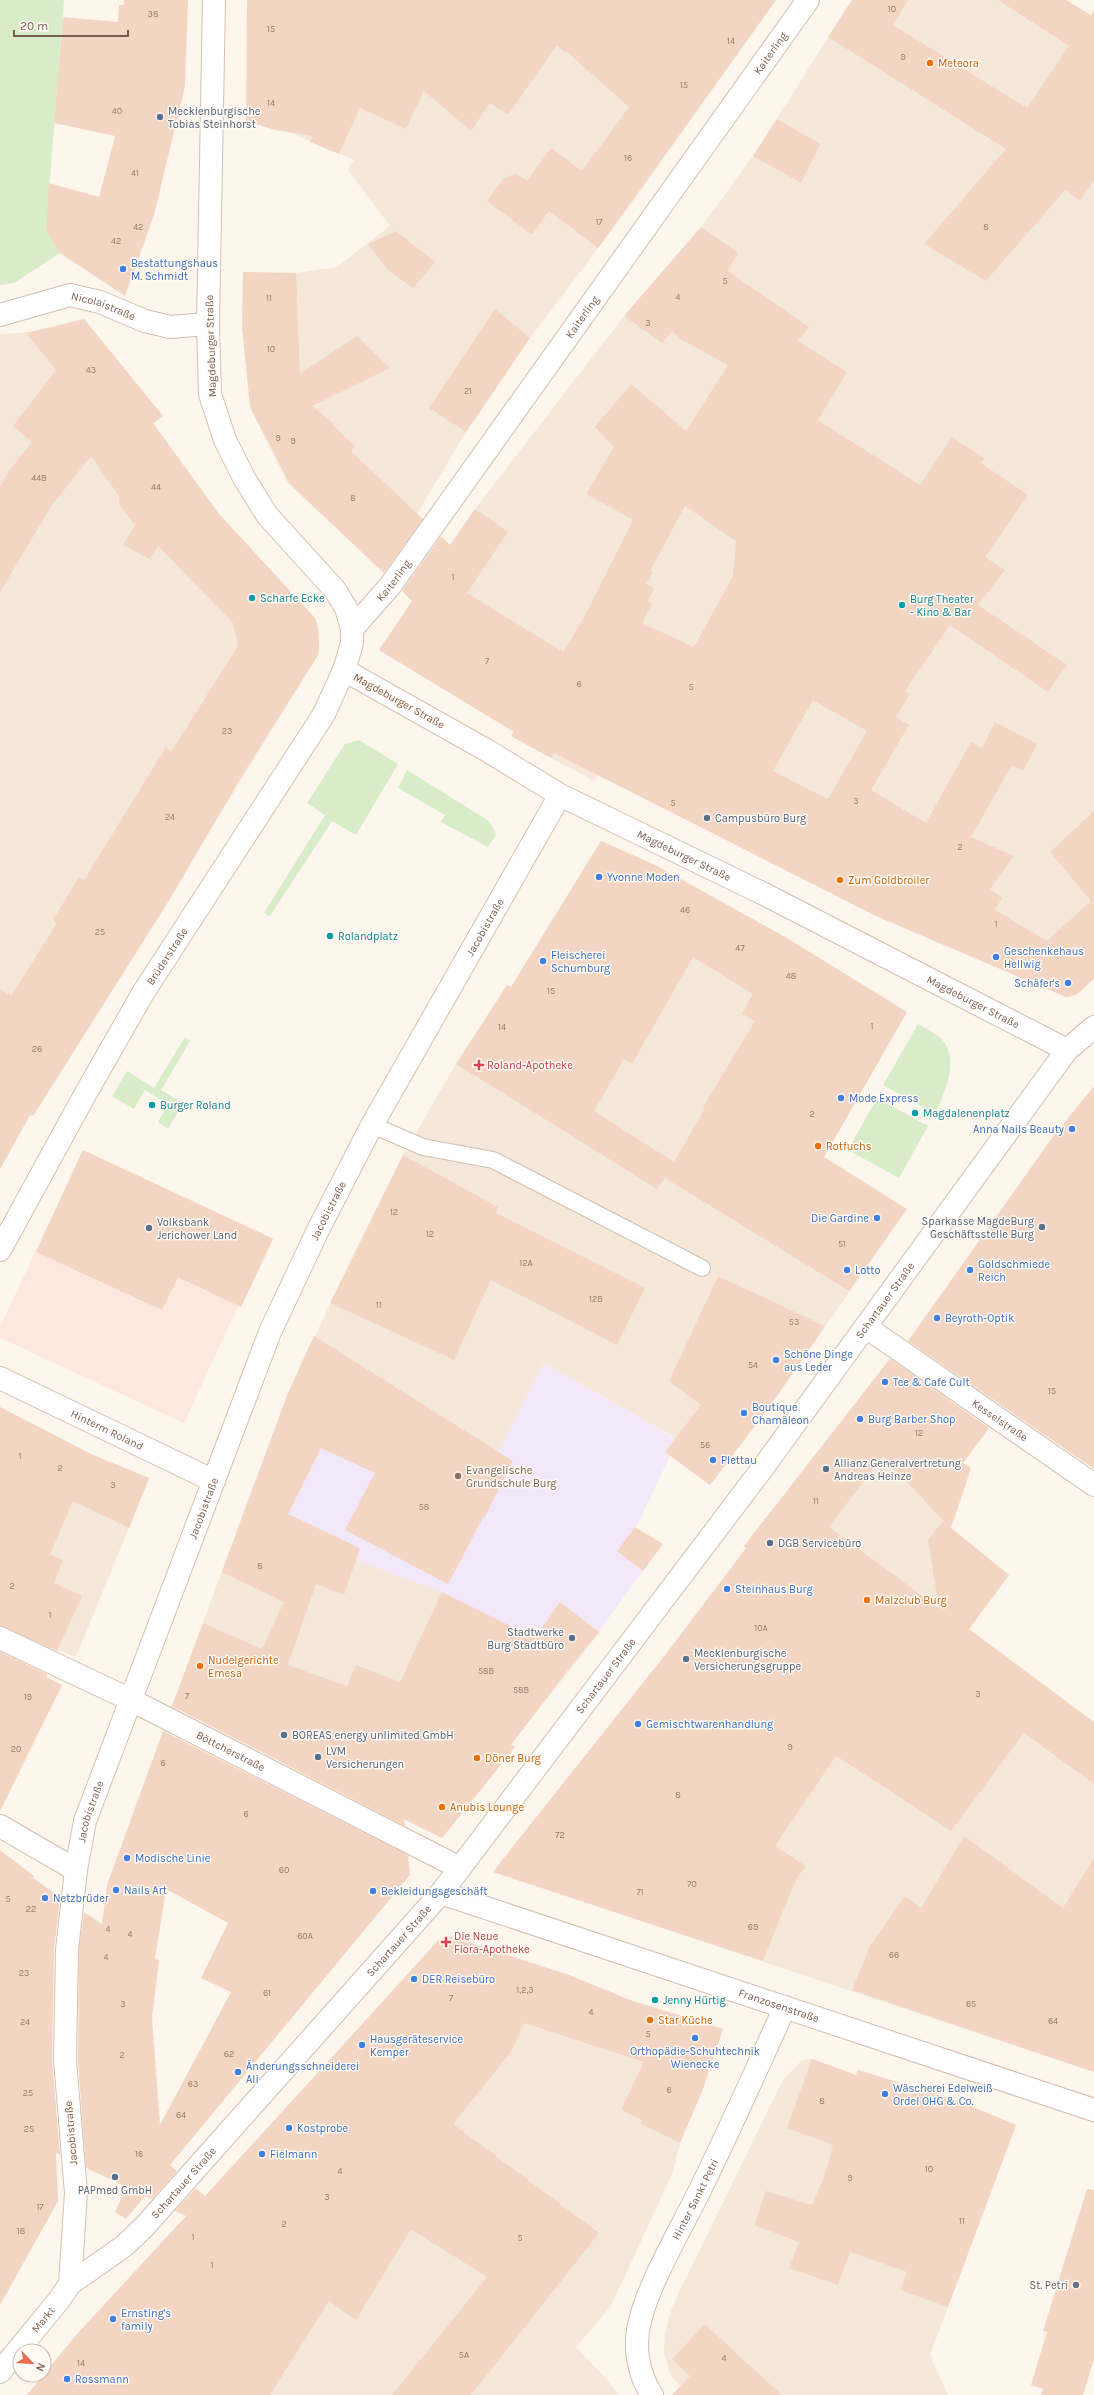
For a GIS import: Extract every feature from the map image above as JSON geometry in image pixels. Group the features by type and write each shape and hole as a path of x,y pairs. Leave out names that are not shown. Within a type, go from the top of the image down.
{"street":[{"name":"Magdeburger Straße","path":"214,0 208,324 210,394 225,440 243,476 267,514 335,590 346,608 352,629 352,643 344,670 488,751 560,795 762,893 1067,1050"},
{"name":"Kaiterling","path":"352,629 390,586 808,0"},
{"name":"Nicolaistraße","path":"0,315 70,295 100,302 145,321 170,327 208,324"},
{"name":"Brüderstraße","path":"0,1250 82,1100 143,993 324,714 344,670"},
{"name":"Jacobistraße","path":"70,2284 76,2193 65,2052 67,1950 76,1870 85,1822 270,1332 319,1228 372,1125 560,795"},
{"name":"Schartauer Straße","path":"70,2284 124,2246 144,2227 441,1893 759,1473 1067,1050 1094,1027"},
{"name":"Kesselstraße","path":"866,1327 937,1378 1094,1485"},
{"name":"Hinterm Roland","path":"0,1378 214,1481"},
{"name":"Böttcherstraße","path":"0,1638 131,1700 460,1868"},
{"path":"0,1826 76,1870"},
{"name":"Franzosenstraße","path":"441,1893 1094,2110"},
{"name":"Hinter Sankt Petri","path":"652,2395 642,2380 638,2364 640,2318 652,2288 710,2169 785,2007"},
{"name":"Markt","path":"0,2372 59,2300 70,2284"}],"lane":[{"path":"372,1125 423,1147 493,1160 702,1268"}],"shaded area":[{"path":"247,0 776,0 627,210 530,338 466,432 417,514 378,568 288,483 259,424 248,386 242,326 243,272 296,273 337,267 390,226 348,170 354,160 292,133 272,129 248,53"},
{"path":"852,0 1066,0 1094,19 1094,979 1066,997 885,920 598,774 594,781 511,736 514,732 379,650 475,509 624,316 701,227 753,156"},
{"path":"84,319 163,416 153,424 219,514 315,618 318,627 319,645 318,655 106,1000 33,1116 30,1115 0,1169 0,334 32,332"},
{"path":"601,841 657,866 786,938 830,1146 824,1157 842,1168 902,1216 770,1406 710,1485 665,1452 674,1437 544,1363 498,1453 388,1385 308,1350 403,1155 456,1064 497,1001 511,987"},
{"path":"83,1150 273,1238 241,1307 238,1306 184,1423 0,1338 0,1327"},
{"name":"Evangelische Grundschule Burg","path":"308,1350 388,1385 498,1452 544,1363 675,1438 665,1452 670,1456 638,1523 617,1551 643,1571 599,1631 560,1603 535,1638 442,1592 356,1560 361,1549 249,1497 288,1393"},
{"path":"892,1356 988,1430 963,1463 971,1468 960,1503 943,1521 1009,1575 987,1605 959,1621 917,1591 848,1764 951,1831 1024,1733 1094,1784 1094,2072 501,1874 498,1865 669,1650 734,1565 746,1548 744,1546 770,1512 772,1514 789,1488"},
{"path":"0,1407 93,1455 149,1478 76,1657 20,1633"},
{"path":"249,1497 362,1549 357,1560 442,1592 535,1637 560,1602 600,1632 511,1744 515,1747 442,1838 172,1707"},
{"path":"452,1936 569,1975 630,2000 723,2029 707,2076 680,2143 673,2172 611,2306 576,2347 603,2375 619,2395 27,2395 38,2383 52,2383 52,2367 438,1940"},
{"path":"812,2059 855,2075 858,2070 931,2093 1016,2125 930,2355 948,2395 688,2395 671,2376 664,2352 665,2333 670,2313 680,2290 783,2080 802,2060"}],"green space":[{"path":"0,0 64,0 46,229 60,253 14,283 0,285"},
{"path":"359,740 398,764 356,835 332,821 270,916 264,913 325,815 307,803 345,744"},
{"path":"407,770 489,821 496,834 488,847 441,822 445,815 398,788"},
{"path":"918,1024 935,1034 944,1042 950,1059 950,1068 946,1088 935,1114 883,1085"},
{"path":"185,1037 190,1041 161,1090 183,1103 168,1129 158,1122 168,1105 145,1090 134,1109 112,1096 127,1071 154,1088"},
{"path":"877,1098 928,1126 899,1178 848,1150"}],"building":[{"path":"124,0 188,0 185,86 154,215 125,296 60,253 46,230 49,183 99,197 115,136 54,123 63,17 118,22 119,5 124,5"},
{"path":"247,0 776,0 598,248 549,211 532,235 487,201 503,179 516,173 527,181 551,148 582,171 629,107 567,52 566,53 557,45 508,115 490,103 471,131 424,91 406,129 360,108 339,154 310,142 312,136 272,129 246,121"},
{"path":"852,0 908,0 893,25 1027,108 1069,46 998,0 1066,0 1091,15 1094,10 1094,180 1080,201 1065,190 986,281 924,244 1006,149 828,37"},
{"path":"777,119 820,144 801,183 753,156"},
{"path":"701,227 738,253 728,271 809,327 798,341 847,372 818,420 920,485 952,437 984,458 981,463 1028,495 985,557 1005,570 978,605 1067,665 1048,692 950,625 905,691 910,694 896,717 909,725 871,790 926,823 971,742 982,748 995,722 1037,744 1023,771 1012,765 971,837 1014,856 990,889 1002,898 995,910 1047,941 1091,901 1050,852 1094,811 1094,979 1076,995 1066,997 874,915 554,753 551,758 511,736 514,732 379,650 412,601 402,591 441,536 450,545 475,509 508,532 467,593 563,652 582,621 633,520 586,494 614,447 595,427 631,384 686,431 728,365 682,340 672,331 662,343 624,316","holes":["685,506 736,541 733,576 694,647 642,623 652,604 648,601 654,588 646,584 653,572 650,571","813,700 867,731 828,799 773,771"]},
{"path":"396,231 435,262 413,288 388,270 368,244"},
{"path":"243,272 296,273 300,374 357,336 390,368 312,406 333,423 332,424 355,446 351,451 423,519 384,573 289,483 250,407 242,326"},
{"path":"495,309 530,338 466,432 429,408"},
{"path":"84,319 163,416 153,423 219,514 315,618 318,627 319,645 318,655 244,772 170,899 33,1116 30,1115 0,1169 0,989 11,996 57,923 53,920 79,877 84,880 166,747 171,752 238,646 233,623 158,546 150,559 123,545 135,525 119,504 119,496 91,456 52,505 0,592 0,487 9,471 32,442 13,426 56,370 26,333"},
{"path":"601,841 657,866 787,938 907,1012 824,1157 907,1209 849,1291 665,1178 657,1189 456,1064 507,985 511,987","holes":["693,957 753,994 742,1014 755,1021 703,1107 705,1108 674,1162 594,1111 624,1059 632,1064"]},
{"path":"1094,1086 1094,1469 908,1341 1052,1138"},
{"name":"Volksbank Jerichower Land","path":"83,1150 273,1239 241,1307 178,1277 162,1310 36,1252"},
{"path":"403,1155 498,1207 496,1213 645,1288 617,1345 491,1280 454,1360 330,1303"},
{"path":"718,1276 825,1326 770,1406 710,1485 665,1452 701,1405 669,1381"},
{"path":"314,1336 513,1461 485,1517 484,1516 448,1584 345,1530 375,1473 321,1448 288,1514 360,1548 344,1595 316,1584 288,1665 347,1686 356,1665 400,1682 442,1592 535,1638 560,1602 599,1632 570,1667 511,1745 515,1747 442,1838 404,1819 405,1826 172,1706 203,1623 262,1649 284,1602 222,1572 288,1393"},
{"path":"890,1359 989,1428 963,1463 971,1468 951,1528 1009,1575 969,1629 1094,1722 1094,1784 1024,1733 951,1831 836,1756 775,1846 806,1866 796,1879 763,1961 493,1872 669,1650 746,1548 744,1546","holes":["883,1456 948,1526 943,1521 928,1540 939,1608 829,1527"]},
{"path":"0,1407 93,1455 149,1478 129,1528 73,1501 50,1554 63,1560 54,1583 82,1596 57,1651 0,1626"},
{"path":"635,1527 663,1544 643,1571 617,1551"},
{"path":"0,1652 47,1674 46,1677 62,1685 0,1811"},
{"path":"163,1731 408,1855 410,1875 170,2165 177,2171 152,2199 145,2196 126,2219 115,2212 127,2187 86,2168 78,2060 79,1951 84,1912 102,1924 107,1885","holes":["166,1889 228,1923 201,1978 231,1992 160,2125 152,2018 159,1960 155,1959"]},
{"path":"964,1836 1063,1908 1094,1858 1094,2072 852,1990 870,1946 905,1896 921,1908"},
{"path":"0,1850 34,1876 33,1878 60,1897 54,1950 52,2060 60,2155 56,2153 58,2201 0,2305"},
{"path":"450,1937 569,1975 630,2000 723,2029 703,2089 680,2143 641,2124 642,2120 621,2110 644,2062 524,2023 511,2052 453,2124 599,2233 471,2395 392,2395 487,2277 411,2229 356,2320 329,2301 270,2395 27,2395 37,2383 52,2383 52,2364 77,2334 186,2216 175,2211 196,2188 205,2196 440,1939"},
{"path":"812,2059 856,2075 858,2070 961,2102 1016,2125 948,2307 900,2290 907,2272 850,2252 838,2285 789,2268 799,2242 754,2225 766,2191 812,2205 825,2174 833,2145 787,2128"},
{"name":"St. Petri","path":"1087,2189 1094,2190 1094,2359 1083,2395 1041,2395 1043,2389 1031,2385 1047,2332 1043,2331"},
{"path":"705,2324 782,2395 672,2395 690,2376 672,2359"}],"place":[{"name":"Meteora","path":"930,63"},
{"name":"Mecklenburgische Tobias Steinhorst","path":"160,117"},
{"name":"Bestattungshaus M. Schmidt","path":"123,269"},
{"name":"Scharfe Ecke","path":"252,598"},
{"name":"Burg Theater - Kino & Bar","path":"902,605"},
{"name":"Campusbüro Burg","path":"707,818"},
{"name":"Yvonne Moden","path":"599,877"},
{"name":"Zum Goldbroiler","path":"840,880"},
{"name":"Rolandplatz","path":"330,936"},
{"name":"Geschenkehaus Hellwig","path":"996,957"},
{"name":"Fleischerei Schumburg","path":"543,961"},
{"name":"Schäfer's","path":"1068,983"},
{"name":"Roland-Apotheke","path":"479,1065"},
{"name":"Mode Express","path":"841,1098"},
{"name":"Burger Roland","path":"152,1105"},
{"name":"Magdalenenplatz","path":"915,1113"},
{"name":"Anna Nails Beauty","path":"1072,1129"},
{"name":"Rotfuchs","path":"818,1146"},
{"name":"Die Gardine","path":"877,1218"},
{"name":"Sparkasse MagdeBurg Geschäftsstelle Burg","path":"1042,1227"},
{"name":"Volksbank Jerichower Land","path":"149,1228"},
{"name":"Lotto","path":"847,1270"},
{"name":"Goldschmiede Reich","path":"970,1270"},
{"name":"Beyroth-Optik","path":"937,1318"},
{"name":"Schöne Dinge aus Leder","path":"776,1360"},
{"name":"Tee & Cafe Cult","path":"885,1382"},
{"name":"Boutique Chamäleon","path":"744,1413"},
{"name":"Burg Barber Shop","path":"860,1419"},
{"name":"Plettau","path":"713,1460"},
{"name":"Allianz Generalvertretung Andreas Heinze","path":"826,1469"},
{"name":"Evangelische Grundschule Burg","path":"458,1476"},
{"name":"DGB Servicebüro","path":"770,1543"},
{"name":"Steinhaus Burg","path":"727,1589"},
{"name":"Malzclub Burg","path":"867,1600"},
{"name":"Stadtwerke Burg Stadtbüro","path":"572,1638"},
{"name":"Mecklenburgische Versicherungsgruppe","path":"686,1659"},
{"name":"Nudelgerichte Emesa","path":"200,1666"},
{"name":"Gemischtwarenhandlung","path":"638,1724"},
{"name":"BOREAS energy unlimited GmbH","path":"284,1735"},
{"name":"LVM Versicherungen","path":"318,1757"},
{"name":"Döner Burg","path":"477,1758"},
{"name":"Anubis Lounge","path":"442,1807"},
{"name":"Modische Linie","path":"127,1858"},
{"name":"Nails Art","path":"116,1890"},
{"name":"Bekleidungsgeschäft","path":"373,1891"},
{"name":"Netzbrüder","path":"45,1898"},
{"name":"Die Neue Flora-Apotheke","path":"446,1942"},
{"name":"DER Reisebüro","path":"414,1979"},
{"name":"Jenny Hürtig","path":"655,2000"},
{"name":"Star Küche","path":"650,2020"},
{"name":"Orthopädie-Schuhtechnik Wienecke","path":"695,2038"},
{"name":"Hausgeräteservice Kemper","path":"362,2045"},
{"name":"Änderungsschneiderei Ali","path":"238,2072"},
{"name":"Wäscherei Edelweiß Ordel OHG & Co.","path":"885,2094"},
{"name":"Kostprobe","path":"289,2128"},
{"name":"Fielmann","path":"262,2154"},
{"name":"PAPmed GmbH","path":"115,2177"},
{"name":"St. Petri","path":"1076,2285"},
{"name":"Ernsting's family","path":"113,2319"},
{"name":"Rossmann","path":"67,2379"}]}
